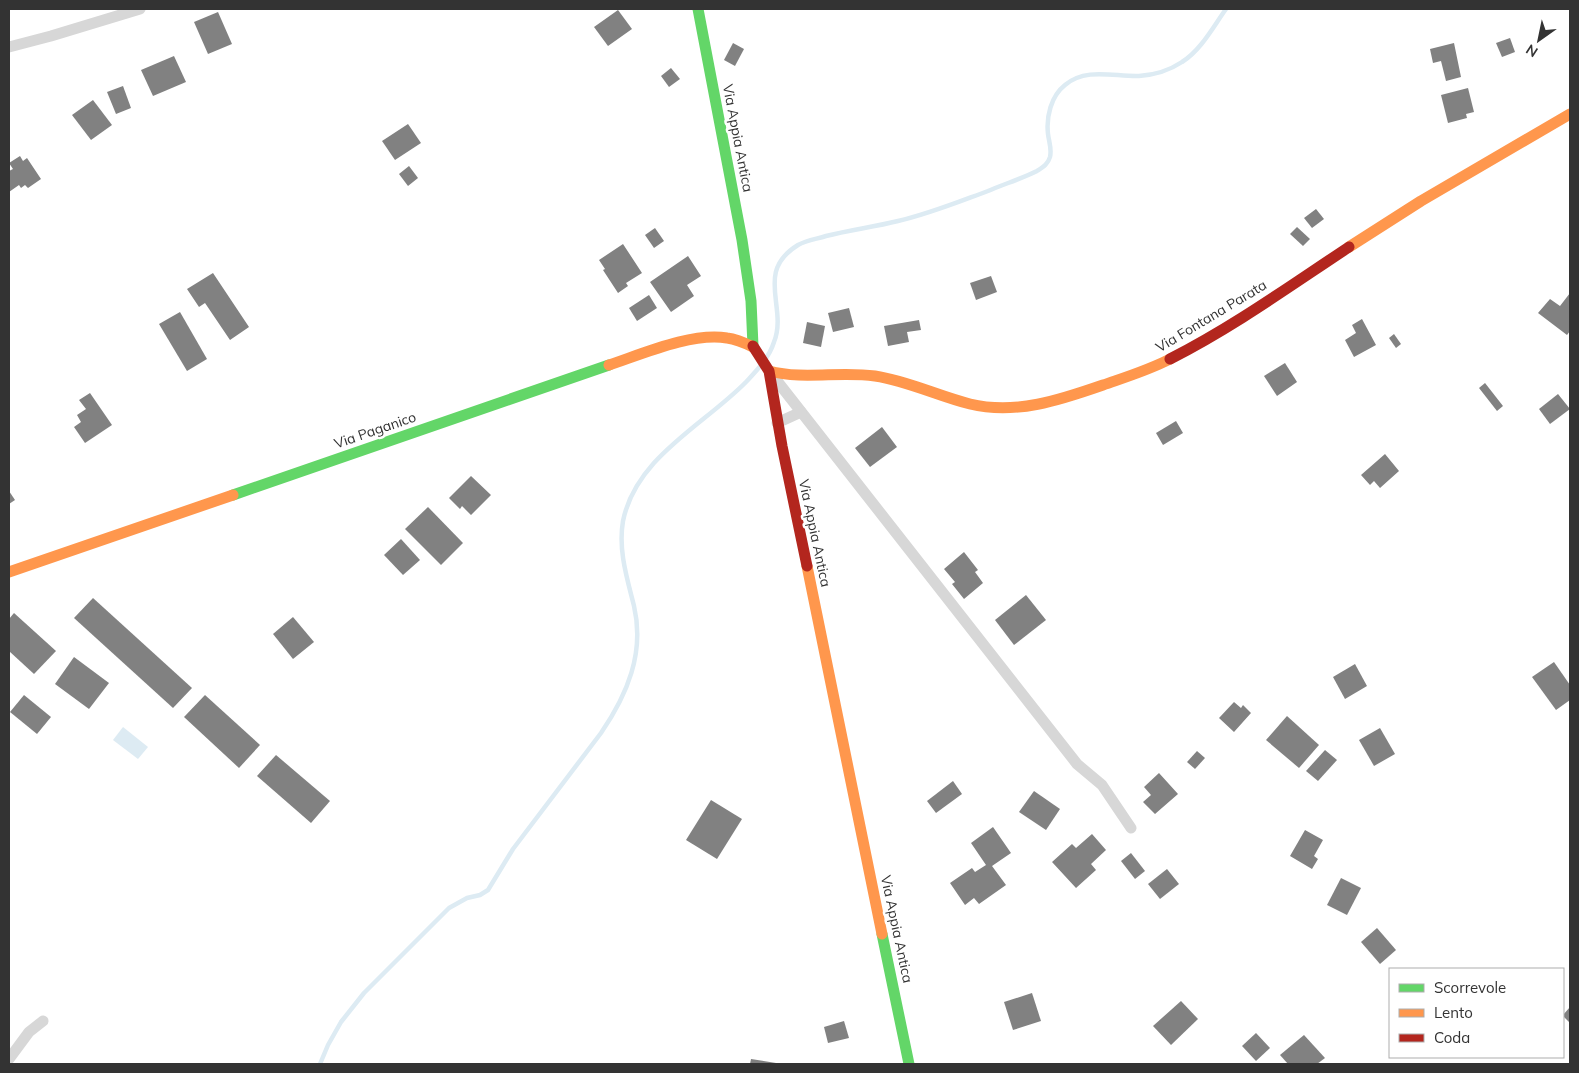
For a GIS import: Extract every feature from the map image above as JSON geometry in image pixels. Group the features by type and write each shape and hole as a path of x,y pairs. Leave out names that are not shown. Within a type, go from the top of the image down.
{"street":[{"path":"9,47 140,9"},
{"name":"Via Appia Antica","path":"698,9 742,240 751,301 753,347 769,371 777,423 909,1064"},
{"name":"Via Fontana Parata","path":"769,371 791,375 861,374 882,377 911,384 954,400 989,407 1019,407 1040,404 1089,390 1152,367 1191,348 1238,320 1425,198 1570,114"},
{"name":"Via Paganico","path":"9,572 650,351 693,339 715,336 734,338 753,347"},
{"path":"769,371 1077,764 1102,785 1131,828"},
{"path":"777,423 801,412"},
{"path":"9,1059 29,1032 43,1021"}],"shaded area":[{"path":"123,727 148,747 138,759 113,740"}],"building":[{"path":"618,10 632,29 608,46 594,27"},
{"path":"218,12 232,44 208,54 194,22"},
{"path":"1510,38 1515,52 1502,57 1496,43"},
{"path":"733,43 744,49 735,66 724,60"},
{"path":"1454,43 1461,77 1446,81 1441,61 1433,63 1430,49"},
{"path":"174,56 186,82 153,96 141,70"},
{"path":"671,68 680,79 669,87 661,76"},
{"path":"123,86 131,108 116,114 107,92"},
{"path":"1468,88 1474,112 1466,114 1467,118 1448,123 1441,95"},
{"path":"93,100 112,125 91,140 72,115"},
{"path":"408,124 421,143 395,160 382,141"},
{"path":"20,156 23,161 27,158 41,179 28,188 25,185 21,188 19,185 9,192 9,171 13,169 9,163"},
{"path":"409,166 418,178 408,186 399,174"},
{"path":"1316,209 1324,219 1312,228 1304,218"},
{"path":"1297,227 1310,239 1303,246 1290,234"},
{"path":"655,228 664,241 654,248 645,235"},
{"path":"623,244 642,273 626,283 628,286 618,293 603,270 605,269 599,260"},
{"path":"688,256 701,276 687,285 694,296 671,312 650,282"},
{"path":"213,273 249,327 230,340 205,303 199,307 187,289"},
{"path":"991,276 997,292 976,300 970,283"},
{"path":"1570,293 1570,331 1567,335 1538,313 1550,299 1560,306"},
{"path":"649,295 657,308 637,321 629,308"},
{"path":"849,308 854,327 833,332 828,313"},
{"path":"180,312 207,359 187,371 159,324"},
{"path":"1362,319 1376,345 1354,357 1345,340 1356,333 1352,325"},
{"path":"919,320 921,330 907,332 909,342 888,346 884,326"},
{"path":"807,322 825,326 821,347 803,343"},
{"path":"1394,334 1401,344 1396,348 1389,338"},
{"path":"1285,363 1297,382 1277,396 1264,376"},
{"path":"1485,383 1503,406 1497,411 1479,388"},
{"path":"90,393 112,425 85,443 74,427 81,422 77,415 86,409 79,400"},
{"path":"1558,394 1570,409 1550,424 1539,409"},
{"path":"1176,421 1183,433 1163,445 1156,433"},
{"path":"882,427 897,447 870,467 855,448"},
{"path":"1385,454 1399,471 1380,488 1374,481 1370,485 1361,475"},
{"path":"471,476 491,495 471,515 462,506 460,509 449,498"},
{"path":"9,491 15,500 9,504"},
{"path":"428,507 463,543 441,565 405,529"},
{"path":"401,539 420,560 403,575 384,555"},
{"path":"964,552 978,570 975,572 983,583 964,599 952,584 955,582 944,569"},
{"path":"1026,595 1046,620 1014,645 995,620"},
{"path":"93,598 192,688 173,708 74,618"},
{"path":"14,613 56,651 34,674 9,651 9,619"},
{"path":"293,617 314,642 293,659 273,634"},
{"path":"74,657 109,683 89,709 55,684"},
{"path":"1554,662 1570,685 1570,700 1556,710 1532,677"},
{"path":"1355,664 1367,686 1345,699 1333,677"},
{"path":"24,695 51,717 37,734 10,712"},
{"path":"205,695 260,745 239,768 184,717"},
{"path":"1234,702 1241,708 1243,705 1251,713 1234,732 1219,718"},
{"path":"1287,716 1319,745 1299,768 1266,740"},
{"path":"1380,728 1395,754 1374,766 1359,740"},
{"path":"1325,750 1337,760 1318,781 1306,771"},
{"path":"1197,751 1205,758 1195,769 1187,762"},
{"path":"276,755 330,801 311,823 257,776"},
{"path":"1159,773 1178,794 1155,814 1143,802 1151,795 1144,787"},
{"path":"953,781 962,794 936,813 927,801"},
{"path":"1034,791 1060,809 1046,830 1019,812"},
{"path":"711,800 742,819 717,859 686,840"},
{"path":"993,827 1011,853 992,866 1006,885 979,904 974,898 965,905 950,883 972,868 975,872 986,865 971,843"},
{"path":"1305,830 1323,840 1314,856 1318,859 1312,869 1290,856"},
{"path":"1092,834 1106,850 1091,864 1096,870 1076,888 1052,862 1072,844 1076,848"},
{"path":"1131,853 1145,871 1135,879 1121,861"},
{"path":"1167,869 1179,884 1160,899 1148,884"},
{"path":"1341,878 1361,888 1347,915 1327,905"},
{"path":"1377,928 1396,950 1380,964 1361,942"},
{"path":"1032,993 1041,1021 1013,1030 1004,1002"},
{"path":"1181,1001 1198,1019 1171,1045 1153,1026"},
{"path":"1570,1007 1570,1023 1564,1017 1564,1014"},
{"path":"844,1021 849,1038 828,1043 824,1027"},
{"path":"1256,1033 1270,1048 1256,1061 1242,1046"},
{"path":"1304,1035 1325,1058 1317,1064 1288,1064 1280,1055"},
{"path":"751,1059 776,1063 776,1064 750,1064"}],"waterway":[{"path":"320,1064 341,1022 364,993 449,908 467,898 480,895 488,890 513,849 601,733 619,704 631,673 637,640 637,623 622,553 623,521 630,498 642,478 657,460 729,398 766,359 772,348 777,329 775,278 778,267 785,255 805,242 921,215 1037,171 1047,163 1050,157 1051,148 1048,134 1050,107 1056,95 1065,85 1073,79 1082,76 1101,74 1139,76 1156,73 1172,67 1182,62 1195,51 1226,9"}],"traffic: fast":[{"path":"698,9 742,240 751,301 753,346"},
{"path":"233,495 609,365"},
{"path":"882,934 909,1064"}],"traffic: slow":[{"path":"1349,247 1421,201 1570,114"},
{"path":"609,365 667,345 698,338 730,339 753,347"},
{"path":"769,371 795,375 848,374 875,376 899,381 970,404 1004,408 1038,404 1071,396 1154,367 1170,359"},
{"path":"9,572 233,495"},
{"path":"807,566 882,934"}],"traffic: jam":[{"path":"1170,359 1239,320 1349,247"},
{"path":"753,346 769,371 782,446 807,566"}]}
